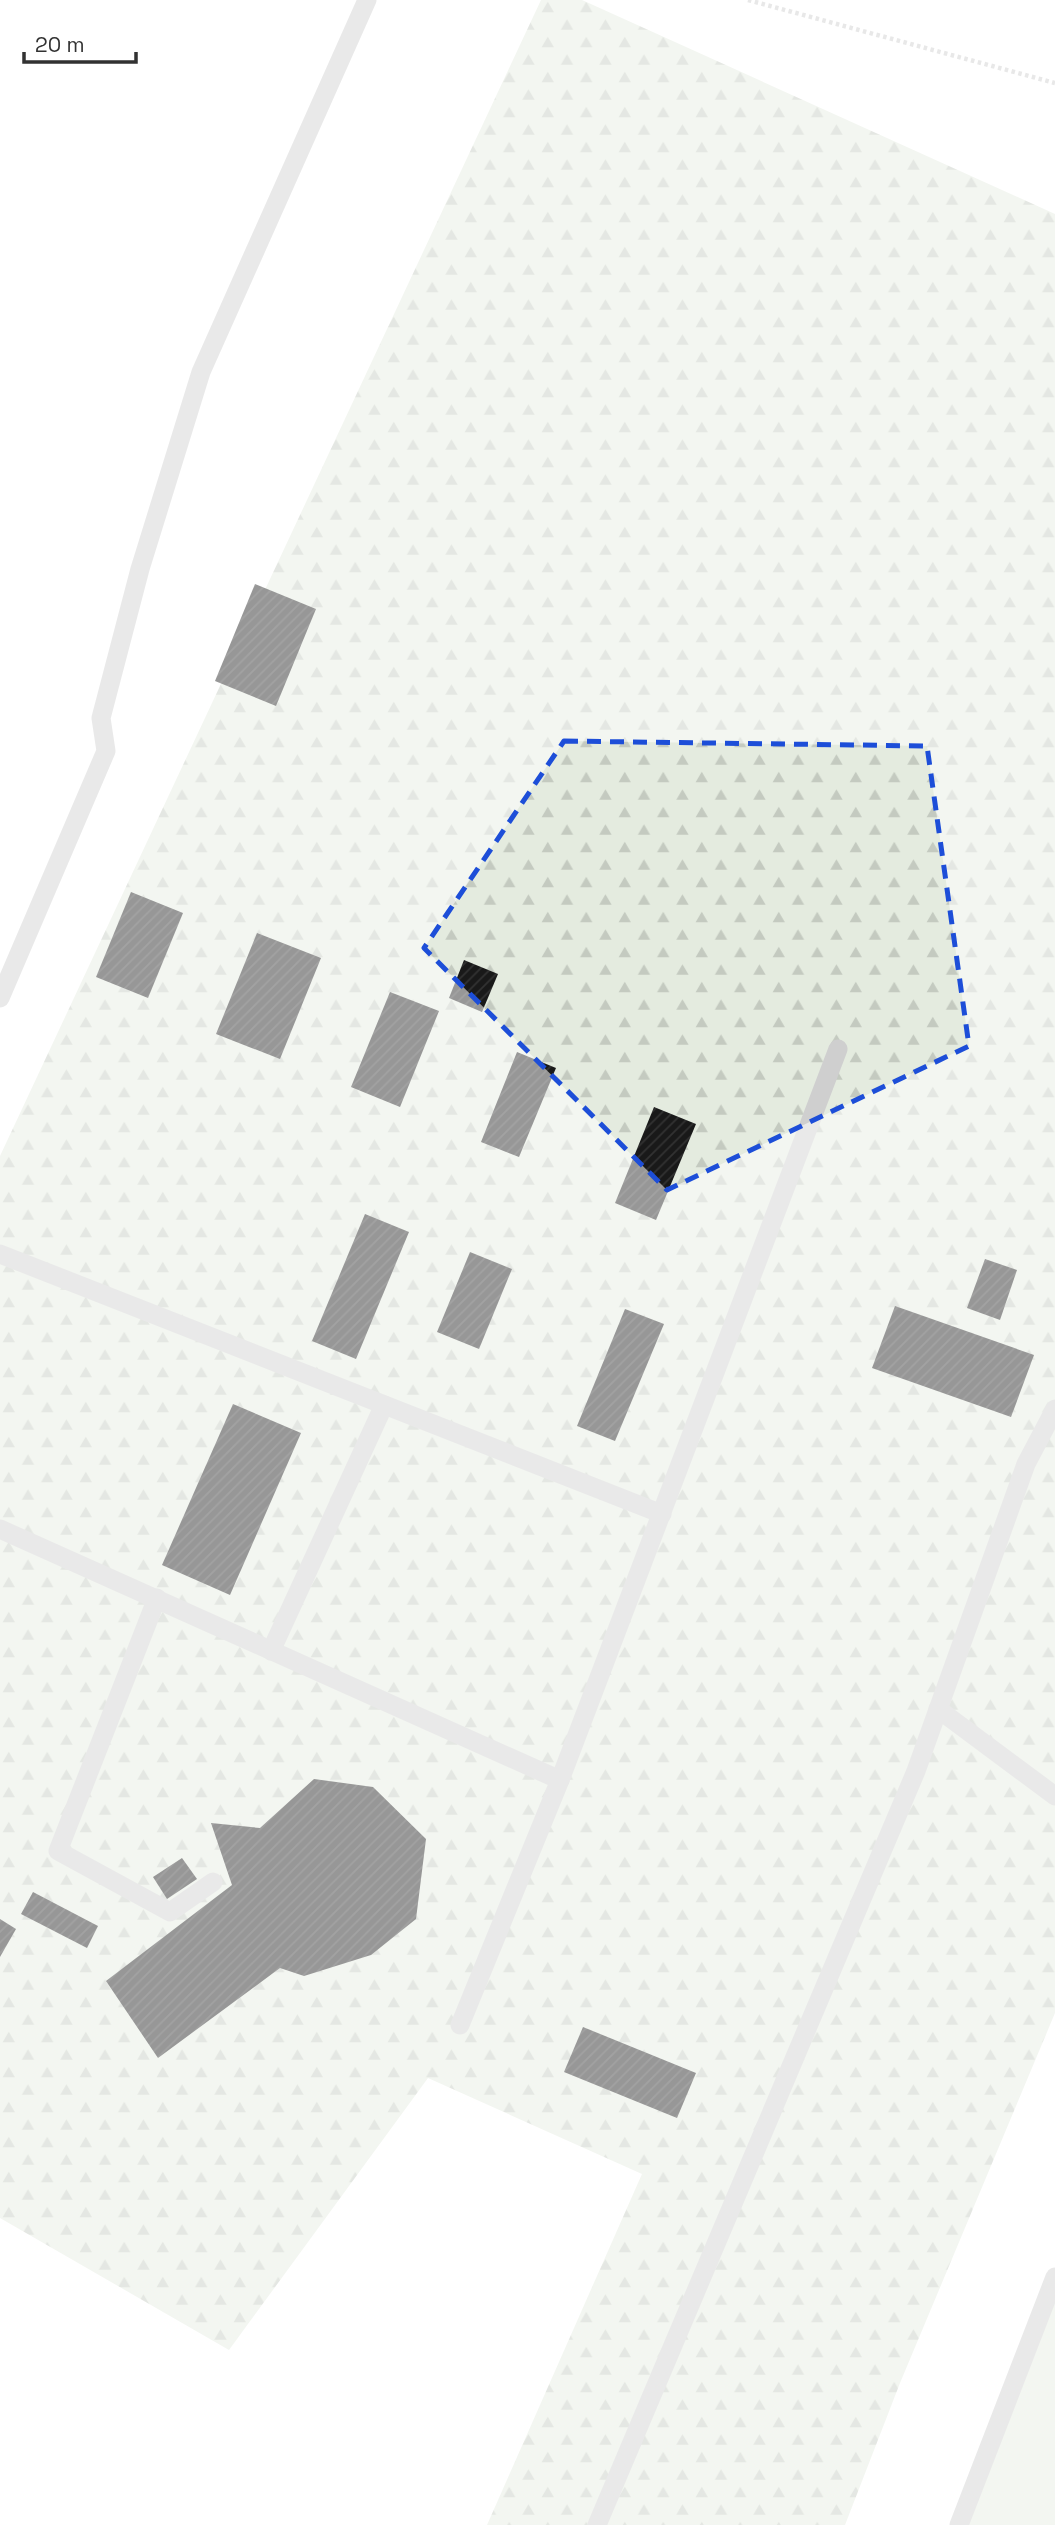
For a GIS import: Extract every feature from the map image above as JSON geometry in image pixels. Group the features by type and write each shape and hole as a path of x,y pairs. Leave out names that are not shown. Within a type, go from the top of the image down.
{"lane":[{"path":"0,998 106,751 101,718 140,569 201,372 368,0"},
{"path":"460,2025 560,1780 838,1049"},
{"path":"0,1254 662,1514"},
{"path":"271,1651 384,1405"},
{"path":"597,2525 916,1770 1026,1464 1055,1409"},
{"path":"0,1529 560,1780"},
{"path":"157,1598 58,1851 170,1912 213,1882"},
{"path":"938,1709 1055,1796"},
{"path":"959,2525 1055,2277"}],"path":[{"path":"748,0 1055,83"}],"highlighted area":[{"path":"564,741 927,746 969,1046 667,1190 424,948"}],"green space":[{"path":"541,0 582,0 1055,214 1055,2013 900,2383 845,2525 487,2525 642,2174 428,2078 229,2350 0,2218 0,1156"},
{"path":"1055,2292 1055,2525 966,2525"}],"building":[{"path":"255,584 316,609 276,706 215,681"},
{"path":"131,892 183,913 148,998 96,977"},
{"path":"257,933 321,958 280,1059 216,1034"},
{"path":"464,960 498,974 482,1012 449,998"},
{"path":"390,992 439,1011 400,1107 351,1087"},
{"path":"517,1052 556,1068 519,1157 481,1142"},
{"path":"654,1107 696,1124 656,1220 615,1203"},
{"path":"365,1214 409,1232 356,1359 312,1341"},
{"path":"470,1252 512,1269 479,1349 437,1332"},
{"path":"985,1259 1017,1270 1000,1320 967,1308"},
{"path":"895,1306 1034,1355 1011,1417 872,1368"},
{"path":"625,1309 664,1324 615,1441 577,1426"},
{"path":"233,1404 301,1433 230,1595 162,1565"},
{"path":"314,1779 373,1787 426,1839 416,1919 371,1955 304,1976 280,1968 158,2058 106,1981 232,1885 211,1823 260,1828"},
{"path":"182,1858 197,1879 167,1899 153,1877"},
{"path":"33,1892 98,1926 87,1948 21,1914"},
{"path":"0,1919 16,1929 0,1957"},
{"path":"583,2027 696,2073 677,2118 564,2072"}]}
